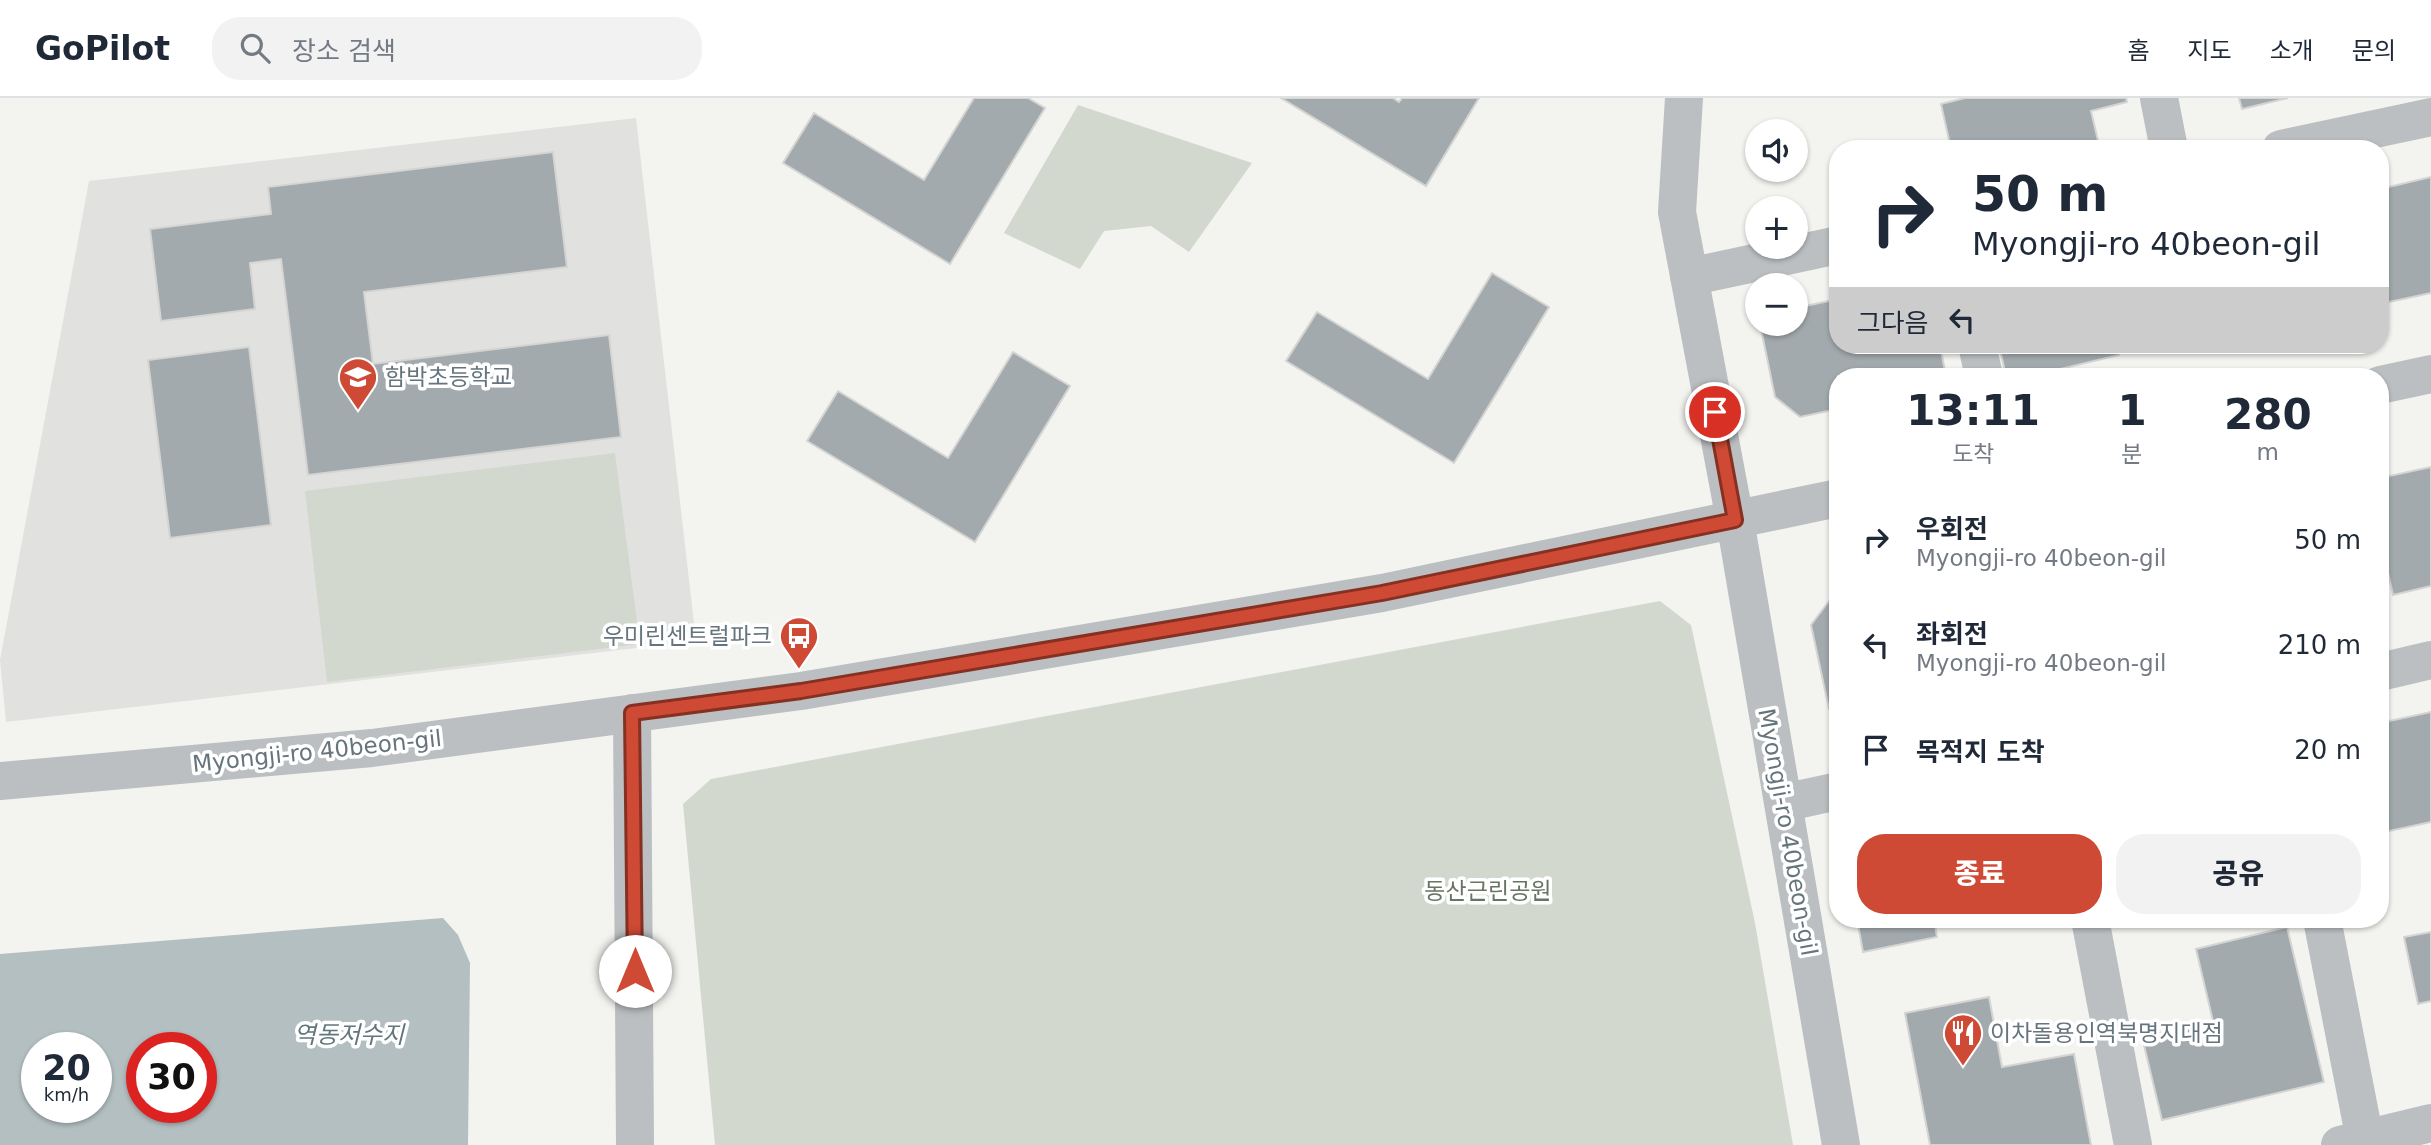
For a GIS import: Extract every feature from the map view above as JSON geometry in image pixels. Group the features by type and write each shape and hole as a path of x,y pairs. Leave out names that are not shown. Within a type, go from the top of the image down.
{"street":[{"name":"Myongji-ro 40beon-gil","path":"1684,98 1677,212 1735,520 1841,1145"},
{"path":"2159,98 2167,140"},
{"path":"2323,140 2431,117"},
{"path":"1689,277 1829,247"},
{"path":"2389,383 2431,374"},
{"name":"Myongji-ro 40beon-gil","path":"0,781 372,748 801,691 1382,593 1829,500"},
{"path":"2389,669 2431,660"},
{"path":"632,713 635,1145"},
{"path":"1783,803 1829,793"},
{"path":"2092,928 2133,1145"},
{"path":"2323,928 2356,1143 2431,1123"}],"shaded area":[{"name":"함박초등학교","path":"636,118 696,641 6,722 0,660 89,181"}],"green space":[{"path":"1078,105 1252,163 1189,252 1151,226 1104,231 1080,269 1004,233"},
{"path":"615,453 640,644 327,682 305,491"},
{"name":"동산근린공원","path":"1660,601 1691,625 1755,923 1793,1145 715,1145 683,804 711,779"}],"water":[{"name":"역동저수지","path":"443,918 458,935 470,963 468,1145 0,1145 0,954"}],"building":[{"path":"974,98 1028,98 1045,108 950,264 783,163 814,113 924,180"},
{"path":"1281,98 1393,98 1399,102 1402,98 1479,98 1426,186"},
{"path":"1965,98 2126,98 2127,102 2091,111 2098,140 1949,140 1941,104"},
{"path":"2239,98 2288,98 2242,109"},
{"path":"553,152 567,267 364,292 373,364 609,335 621,437 308,475 281,259 250,263 255,309 161,321 150,229 271,214 268,187"},
{"path":"2431,177 2431,293 2389,302 2389,187"},
{"path":"1492,273 1549,307 1454,463 1286,361 1317,312 1428,379"},
{"path":"1829,301 1829,354 1942,354 1944,368 1829,368 1829,411 1800,417 1775,397 1762,336 1808,336 1808,305"},
{"path":"249,347 271,525 170,538 148,360"},
{"path":"1013,352 1070,386 975,542 807,441 838,391 948,458"},
{"path":"2001,354 2119,355 2065,368 2004,368"},
{"path":"2431,467 2431,586 2393,595 2389,577 2389,476"},
{"path":"1829,601 1829,709 1811,625"},
{"path":"2431,712 2431,822 2389,831 2389,721"},
{"path":"1859,928 1936,928 1937,937 1863,952"},
{"path":"2287,928 2324,1082 2162,1120 2142,1037 2213,1021 2196,949"},
{"path":"2431,932 2431,1001 2418,1004 2404,937"},
{"path":"1989,997 2002,1067 2074,1054 2091,1145 1930,1145 1905,1013"}],"place":[{"name":"함박초등학교","path":"358,411"},
{"name":"우미린센트럴파크","path":"799,670"},
{"name":"이차돌용인역북명지대점","path":"1963,1067"}],"route":[{"path":"635,971 632,713 801,691 1382,593 1735,520 1715,412"}]}
